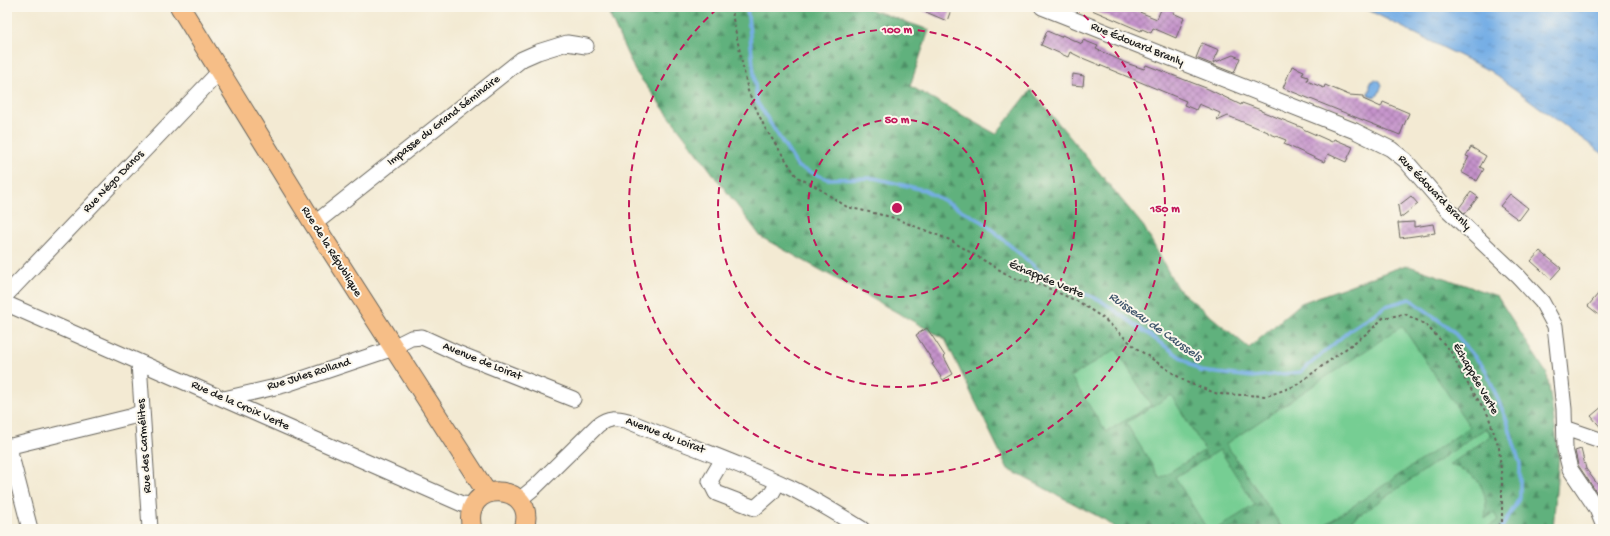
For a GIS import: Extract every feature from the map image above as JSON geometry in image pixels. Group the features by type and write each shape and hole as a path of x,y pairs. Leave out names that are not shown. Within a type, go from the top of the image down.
{"main road":[{"name":"Rue de la République","path":"180,7 392,348 480,499"},
{"path":"472,529 470,522 471,513 480,499 495,491 504,492 519,500 524,507 526,515 524,529"}],"street":[{"name":"Rue Édouard Branly","path":"1042,7 1355,131 1391,149 1405,160 1448,210 1518,276 1542,302 1555,326 1565,428 1565,449 1570,469 1597,509 1603,524"},
{"name":"Impasse du Grand Séminaire","path":"314,224 522,59 538,52 567,43 586,46"},
{"name":"Rue Négo Danos","path":"7,294 220,71"},
{"name":"Rue de la Croix Verte","path":"7,304 462,504 480,499"},
{"name":"Avenue de Loirat","path":"392,348 411,338 422,337 457,353 573,398"},
{"name":"Rue Jules Rolland","path":"224,399 284,385 392,348"},
{"name":"Rue des Carmélites","path":"139,363 150,529"},
{"path":"30,529 8,447 130,417 142,412"},
{"name":"Avenue du Loirat","path":"519,500 535,487 598,425 606,419 618,419 628,421 778,482 831,509 862,529"},
{"path":"1565,428 1603,441"},
{"path":"723,459 710,481 716,493 755,508 772,493 778,482"}],"path":[{"name":"Échappée Verte","path":"732,7 733,19 748,91 765,128 797,177 815,186 847,207 892,217 950,240 1013,278 1041,285 1079,302 1103,318 1136,348 1186,382 1218,394 1267,396 1294,386 1370,331 1383,318 1405,314 1426,325 1450,350 1464,378 1488,416 1499,448 1502,482 1502,522 1494,529"}],"green space":[{"path":"606,7 864,7 929,30 910,86 996,134 1031,90 1144,227 1177,288 1249,348 1301,303 1406,265 1497,296 1547,374 1559,455 1553,529 1116,529 1105,520 1008,469 945,339 761,237 635,71"},
{"path":"1402,326 1470,427 1319,529 1283,529 1226,444"},
{"path":"1116,349 1151,405 1106,432 1071,377"},
{"path":"1171,395 1205,450 1160,478 1126,423"},
{"path":"1486,428 1491,436 1449,465 1467,472 1479,483 1485,499 1485,519 1494,513 1498,520 1486,529 1339,529"},
{"path":"1220,450 1255,505 1216,529 1207,529 1175,477"}],"water":[{"path":"1362,7 1603,7 1603,154 1490,71"},
{"path":"1375,79 1380,81 1382,85 1378,95 1373,97 1368,95 1368,92 1370,91 1370,82"}],"building":[{"path":"914,7 952,7 947,21"},
{"path":"1085,7 1127,7 1157,19 1162,7 1176,7 1173,13 1184,18 1176,38 1153,28 1151,33 1142,29 1141,31"},
{"path":"1047,31 1061,37 1062,35 1082,44 1083,40 1098,46 1096,49 1126,63 1144,69 1146,65 1206,88 1241,105 1242,103 1261,110 1332,142 1334,139 1353,147 1346,162 1328,154 1324,162 1284,144 1286,140 1268,132 1228,116 1217,121 1220,113 1199,104 1196,110 1184,105 1186,101 1070,52 1068,57 1041,45"},
{"path":"1202,43 1219,50 1213,63 1233,55 1240,58 1234,73 1196,58"},
{"path":"1292,66 1304,71 1302,75 1308,77 1307,81 1324,88 1325,85 1349,95 1363,96 1363,99 1381,107 1383,102 1409,113 1400,135 1283,88"},
{"path":"1073,74 1084,76 1083,86 1072,85"},
{"path":"1471,147 1486,156 1480,167 1484,169 1477,181 1461,172 1469,157 1466,156"},
{"path":"1471,192 1478,197 1465,214 1459,208"},
{"path":"1510,194 1528,208 1519,220 1500,206"},
{"path":"1411,196 1418,204 1400,218 1398,206"},
{"path":"1414,222 1414,227 1433,224 1435,233 1400,238 1398,223"},
{"path":"1540,251 1561,268 1551,279 1531,261"},
{"path":"1603,288 1603,318 1588,306"},
{"path":"927,328 945,356 944,357 953,374 943,380 932,364 934,363 916,335"},
{"path":"1603,406 1603,430 1591,416"},
{"path":"1581,449 1586,469 1598,485 1603,481 1603,502 1578,465 1575,451"}],"waterway":[{"name":"Ruisseau de Caussels","path":"747,7 757,102 798,167 827,179 874,178 924,190 983,222 1050,280 1100,300 1200,371 1252,377 1301,372 1350,330 1386,306 1410,299 1452,330 1485,369 1507,421 1520,464 1520,497 1501,529"}]}
